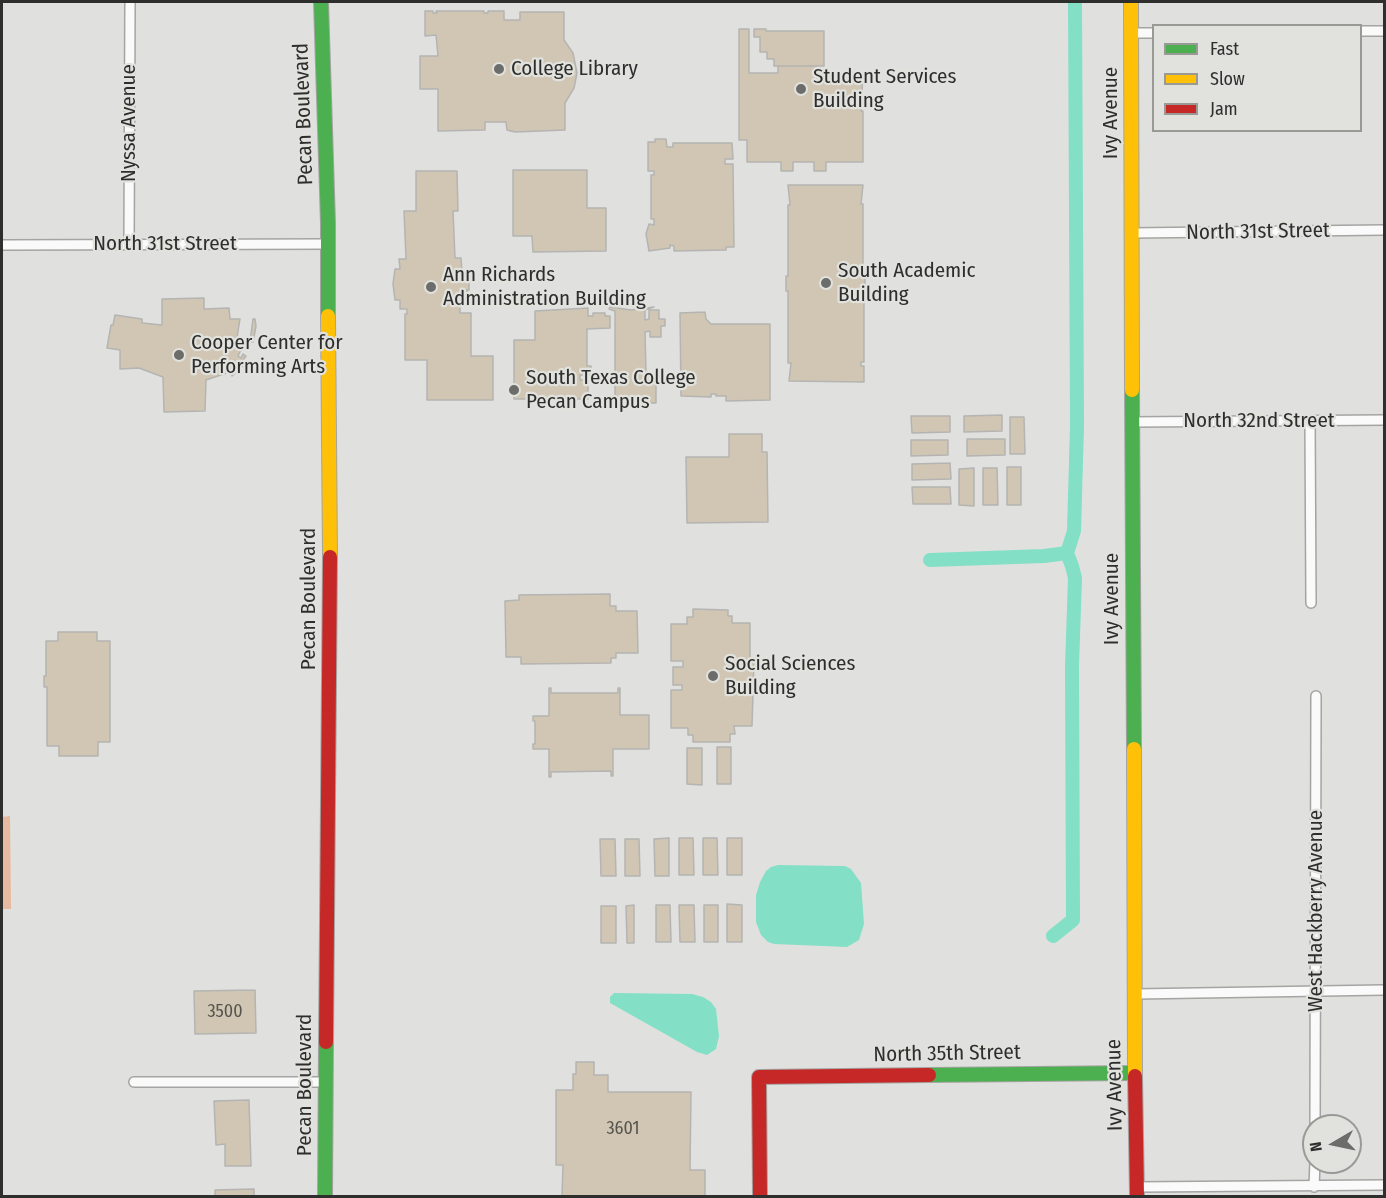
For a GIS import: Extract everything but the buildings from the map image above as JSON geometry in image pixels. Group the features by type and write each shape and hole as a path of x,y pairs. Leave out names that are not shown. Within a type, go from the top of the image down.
{"street":[{"name":"Nyssa Avenue","path":"129,244 130,2"},
{"name":"Pecan Boulevard","path":"321,2 328,244 330,628 325,1197"},
{"name":"Ivy Avenue","path":"1131,2 1135,1073 1138,1192"},
{"path":"1362,31 1384,31"},
{"path":"1132,33 1152,33"},
{"name":"North 31st Street","path":"1132,233 1384,230"},
{"name":"North 31st Street","path":"2,245 328,244"},
{"name":"North 32nd Street","path":"1133,422 1384,420"},
{"path":"1310,421 1311,603"},
{"name":"West Hackberry Avenue","path":"1315,1114 1316,696"},
{"path":"1135,993 1384,990"},
{"name":"North 35th Street","path":"760,1197 759,1077 1135,1073"},
{"path":"134,1082 326,1082"},
{"path":"1314,1187 1315,1174"},
{"path":"1138,1192 1384,1185"}],"shaded area":[{"path":"10,816 11,909 2,909 2,817"},
{"path":"778,865 845,866 851,869 861,883 864,924 859,940 847,947 768,942 761,935 756,922 756,895 766,871"},
{"path":"614,993 692,994 703,997 716,1009 719,1036 716,1049 707,1055 697,1052 610,1003 610,997"}],"waterway":[{"path":"1067,553 1074,531 1077,426 1075,2"},
{"path":"930,560 1044,556 1067,553 1072,566 1075,578 1072,666 1073,920 1053,936"}],"traffic: fast":[{"path":"321,2 328,223 328,316"},
{"path":"1132,390 1134,749"},
{"path":"325,1196 326,1042"},
{"path":"929,1075 1135,1073"}],"traffic: slow":[{"path":"1131,2 1132,390"},
{"path":"328,316 330,557"},
{"path":"1134,749 1135,1076"}],"traffic: jam":[{"path":"326,1042 330,557"},
{"path":"760,1196 759,1077 929,1075"},
{"path":"1135,1076 1137,1196"}],"place":[{"name":"College Library","path":"499,69"},
{"name":"Student Services Building","path":"801,89"},
{"name":"South Academic Building","path":"826,283"},
{"name":"Ann Richards Administration Building","path":"431,287"},
{"name":"Cooper Center for Performing Arts","path":"179,355"},
{"name":"South Texas College Pecan Campus","path":"514,390"},
{"name":"Social Sciences Building","path":"713,676"}]}
